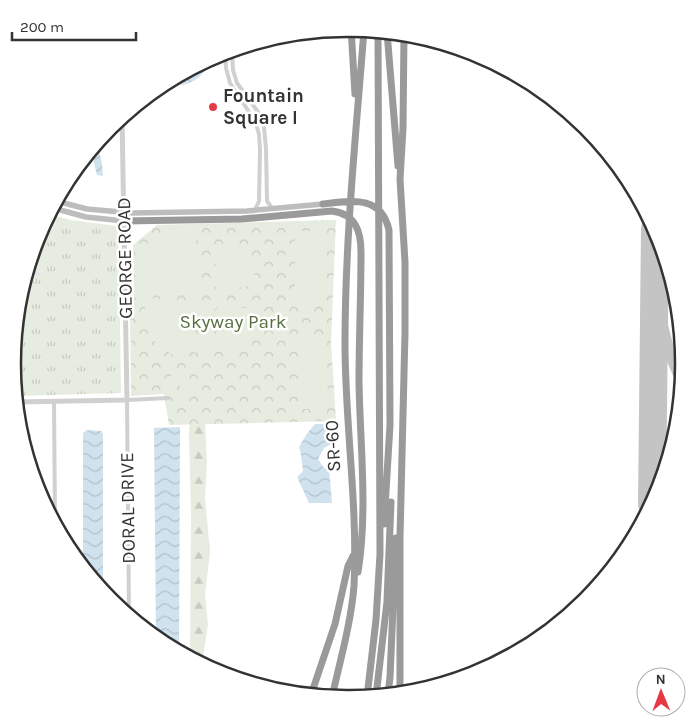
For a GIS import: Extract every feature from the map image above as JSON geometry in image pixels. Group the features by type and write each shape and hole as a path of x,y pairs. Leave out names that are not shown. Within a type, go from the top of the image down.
{"highway":[{"path":"352,37 355,91 358,106"},
{"path":"358,106 363,37"},
{"path":"368,690 376,620 380,554 378,38"},
{"path":"388,40 394,136 400,179 405,262 400,686"},
{"path":"400,179 403,128 404,42"},
{"name":"SR-60","path":"334,690 352,600 354,553 345,355 349,240 358,106"},
{"path":"323,204 354,201 366,202 378,209 388,224 390,239 390,425 386,506 380,554"},
{"path":"124,221 242,219 332,211 346,215 356,225 360,238 361,252 359,381 362,505 360,550 352,600"},
{"path":"377,689 389,568 392,440 390,425"},
{"path":"389,687 394,568 401,502"},
{"path":"313,688 335,624 348,566 354,553"}],"main road":[{"path":"63,203 87,209 124,213 254,211 323,204"},
{"path":"60,210 93,218 124,221"}],"street":[{"path":"232,58 236,79 242,92 258,112 264,127 267,201 273,209"},
{"path":"226,61 230,83 255,121 259,134 259,201 254,211"},
{"name":"GEORGE ROAD","path":"122,127 127,400"},
{"path":"24,402 168,398"},
{"name":"DORAL DRIVE","path":"127,400 129,605"},
{"path":"54,401 55,508"}],"green space":[{"path":"57,216 70,220 117,226 121,393 23,396 21,364 24,321 32,279 46,238"},
{"name":"Skyway Park","path":"336,220 331,342 336,421 169,425 164,394 131,396 130,314 134,308 133,245 157,225"},
{"path":"181,228 195,228 200,288 195,293 135,289 137,265 144,248 158,235"},
{"path":"295,231 326,231 327,300 295,300"},
{"path":"217,246 226,247 245,257 253,269 257,285 219,290 214,286"},
{"path":"147,297 196,307 199,312 183,360 164,349 151,336 145,319"},
{"path":"218,307 257,308 254,326 246,338 235,345 218,350 215,310"},
{"path":"212,326 214,349 194,353 193,343 196,335 207,327"},
{"path":"300,338 327,338 328,409 300,409"},
{"path":"176,375 176,390 169,390 169,376"},
{"path":"180,375 186,375 187,390 180,390"},
{"path":"191,405 204,406 207,462 205,498 210,552 205,595 208,624 203,657 190,649 191,513 189,435"}],"water":[{"path":"206,69 194,80 178,85"},
{"path":"99,152 103,176 97,175 93,160"},
{"path":"315,424 328,424 331,444 324,448 318,459 324,468 329,468 332,503 309,503 297,477 303,471 299,447"},
{"path":"180,427 179,643 156,628 154,428"},
{"path":"87,430 101,431 103,434 103,580 83,554 83,433"}],"waterway":[{"path":"34,273 40,274"}],"taxiway":[{"path":"656,255 657,289 663,327 675,366"}],"runway":[{"path":"652,483 655,252"}],"place":[{"name":"Fountain Square I","path":"213,107"}]}
